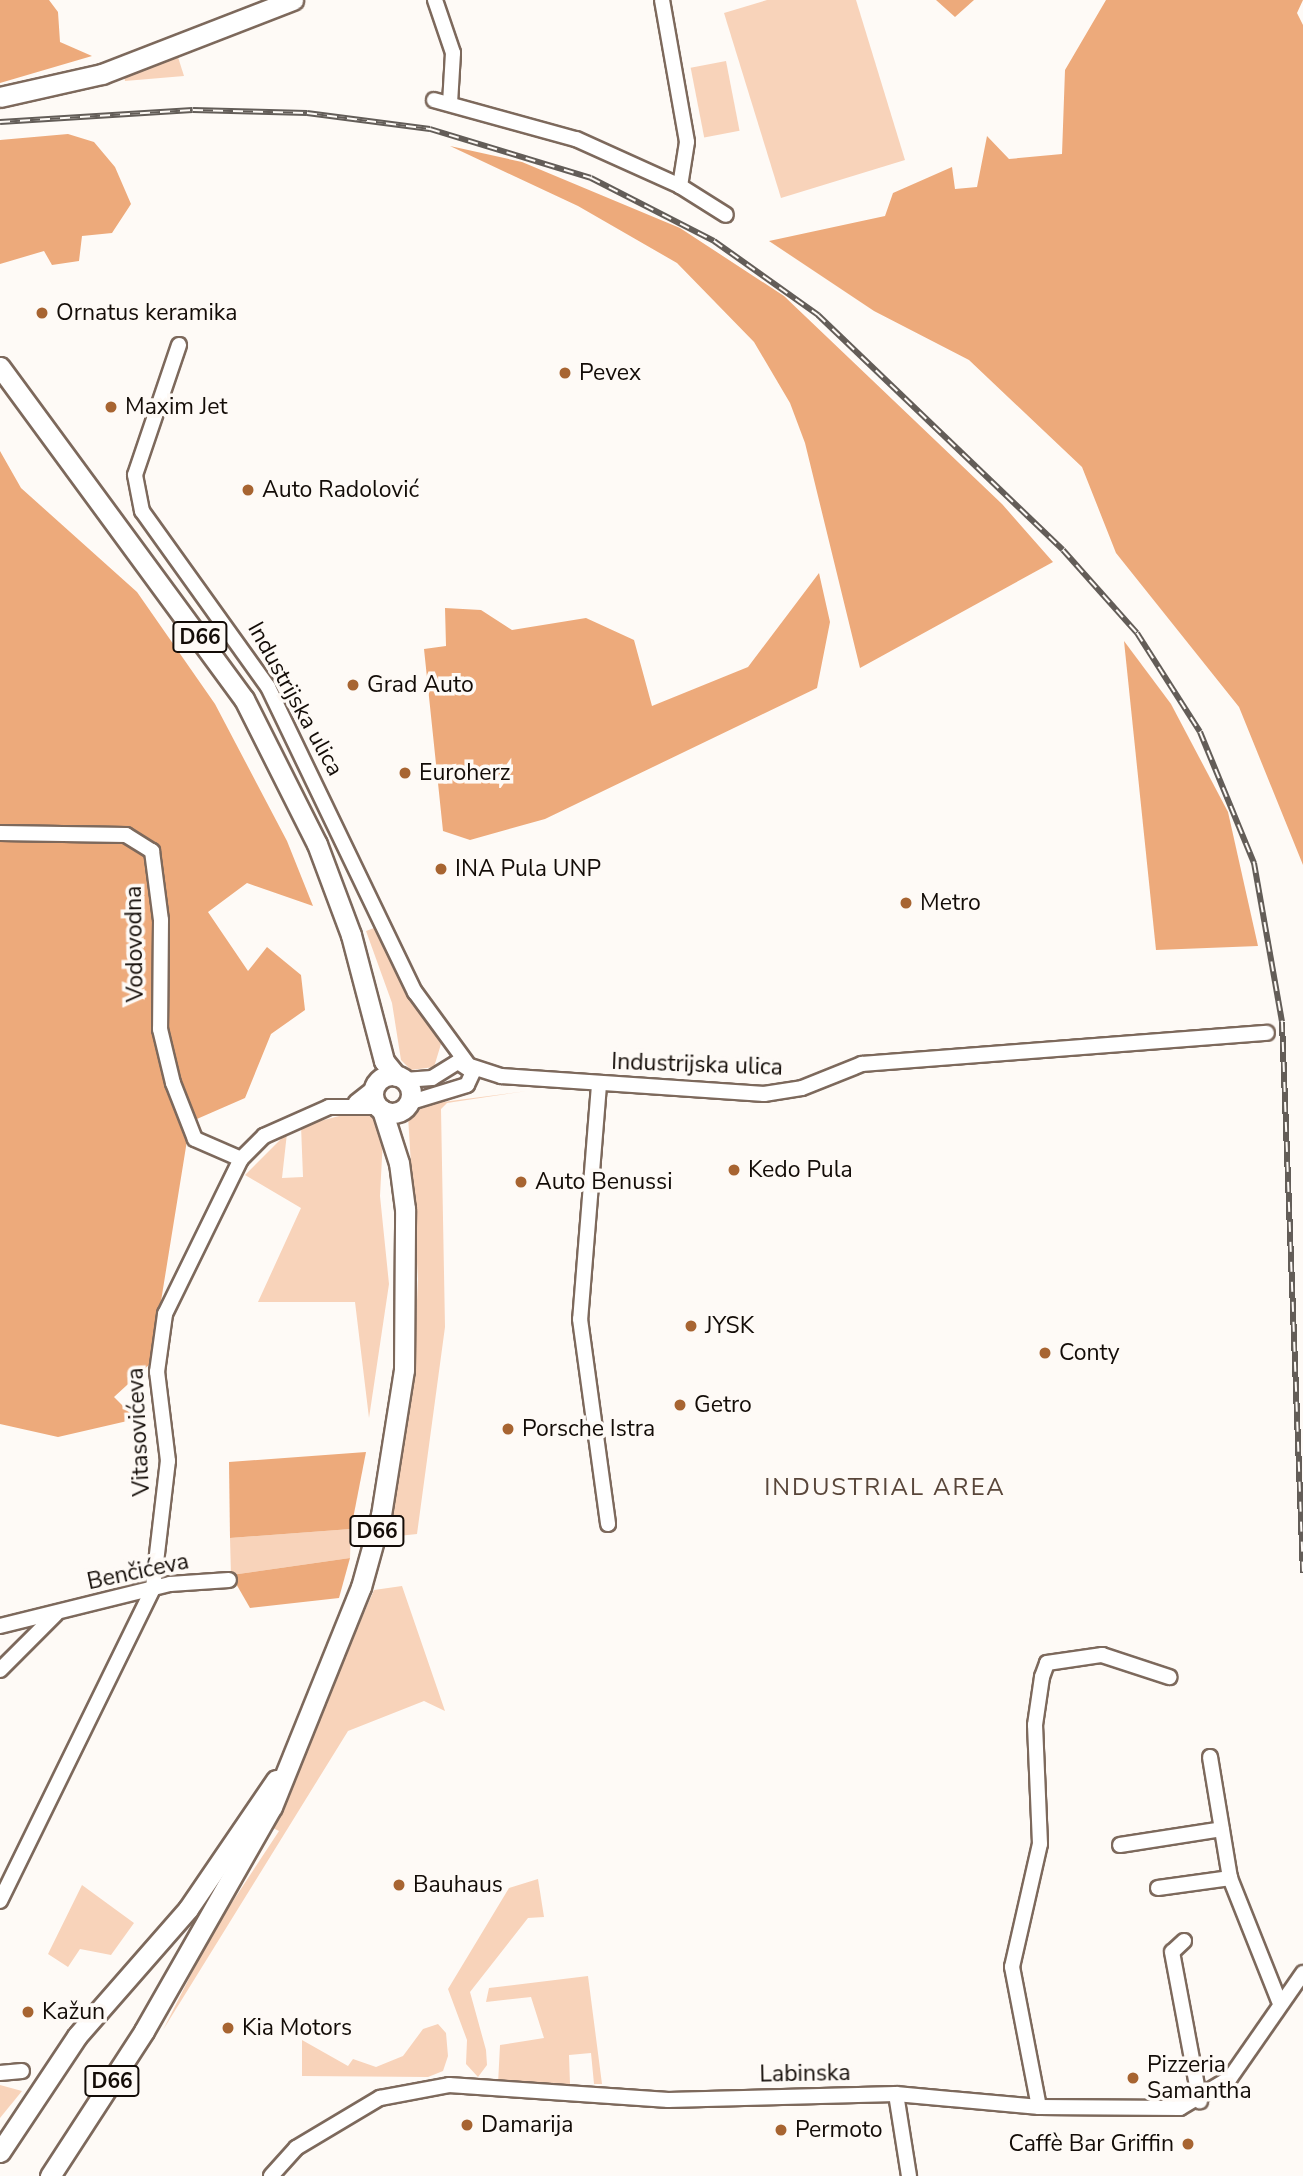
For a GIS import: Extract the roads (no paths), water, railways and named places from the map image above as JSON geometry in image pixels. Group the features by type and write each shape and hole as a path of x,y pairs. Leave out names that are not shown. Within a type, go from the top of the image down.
{"main road":[{"path":"0,97 102,74 292,0"},
{"name":"D66","path":"0,367 147,561 257,723 317,844 351,935 400,1163"},
{"path":"385,1086 406,1106"},
{"name":"D66","path":"50,2176 144,2031 272,1807 282,1775 327,1676 381,1515 404,1370 400,1163 406,1106 385,1086"},
{"name":"D66","path":"0,2152 76,2036 188,1909 282,1775"}],"street":[{"path":"435,0 453,53 450,103"},
{"path":"662,0 687,142 680,186"},
{"path":"434,100 576,139 680,186 726,215"},
{"name":"Industrijska ulica","path":"179,345 135,475 142,510 268,687 415,992 447,1040 468,1065 500,1076 599,1085 764,1094 802,1088 849,1066 971,1052 1267,1033"},
{"name":"Vodovodna","path":"0,833 126,835 152,851 161,920 160,1029 173,1083 195,1139 241,1159"},
{"name":"Industrijska ulica","path":"447,1040 451,1065"},
{"path":"385,1086 432,1078 451,1065 468,1065 467,1085"},
{"name":"Industrijska ulica","path":"406,1106 500,1076"},
{"path":"599,1085 580,1318 608,1524"},
{"name":"Vitasovićeva","path":"0,1901 153,1588 168,1461 158,1372 164,1314 241,1159 293,1119 356,1102 385,1086"},
{"name":"Benčićeva","path":"0,1626 153,1588 229,1580"},
{"name":"Benčićeva","path":"0,1670 56,1614"},
{"path":"1039,2107 1012,1967 1040,1844 1035,1725 1042,1676 1047,1663 1102,1655 1169,1677"},
{"path":"1210,1757 1230,1878 1279,2001"},
{"path":"1120,1845 1222,1829"},
{"path":"1158,1888 1230,1878"},
{"path":"1184,1941 1172,1952 1200,2101"},
{"name":"Labinska","path":"271,2176 296,2148 380,2098 449,2085 668,2100 896,2094 1039,2107 1169,2109 1200,2101 1237,2069 1279,2001 1303,1973"},
{"path":"0,2073 22,2071"},
{"path":"896,2094 909,2176"}],"railway":[{"path":"0,122 193,110 307,113 430,129 591,178 714,241 818,315 1063,550 1137,633 1200,732 1254,863 1282,1022 1303,1573"}],"place":[{"name":"Ornatus keramika","path":"42,313"},
{"name":"Pevex","path":"565,373"},
{"name":"Maxim Jet","path":"111,407"},
{"name":"Auto Radolović","path":"248,490"},
{"name":"Grad Auto","path":"353,685"},
{"name":"Euroherz","path":"405,773"},
{"name":"INA Pula UNP","path":"441,869"},
{"name":"Metro","path":"906,903"},
{"name":"Kedo Pula","path":"734,1170"},
{"name":"Auto Benussi","path":"521,1182"},
{"name":"JYSK","path":"691,1326"},
{"name":"Conty","path":"1045,1353"},
{"name":"Getro","path":"680,1405"},
{"name":"Porsche Istra","path":"508,1429"},
{"name":"Bauhaus","path":"399,1885"},
{"name":"Kažun","path":"28,2012"},
{"name":"Kia Motors","path":"228,2028"},
{"name":"Pizzeria Samantha","path":"1133,2078"},
{"name":"Damarija","path":"467,2125"},
{"name":"Permoto","path":"781,2130"},
{"name":"Caffè Bar Griffin","path":"1188,2144"}],"district":[{"name":"INDUSTRIAL AREA","path":"885,1488"}]}
